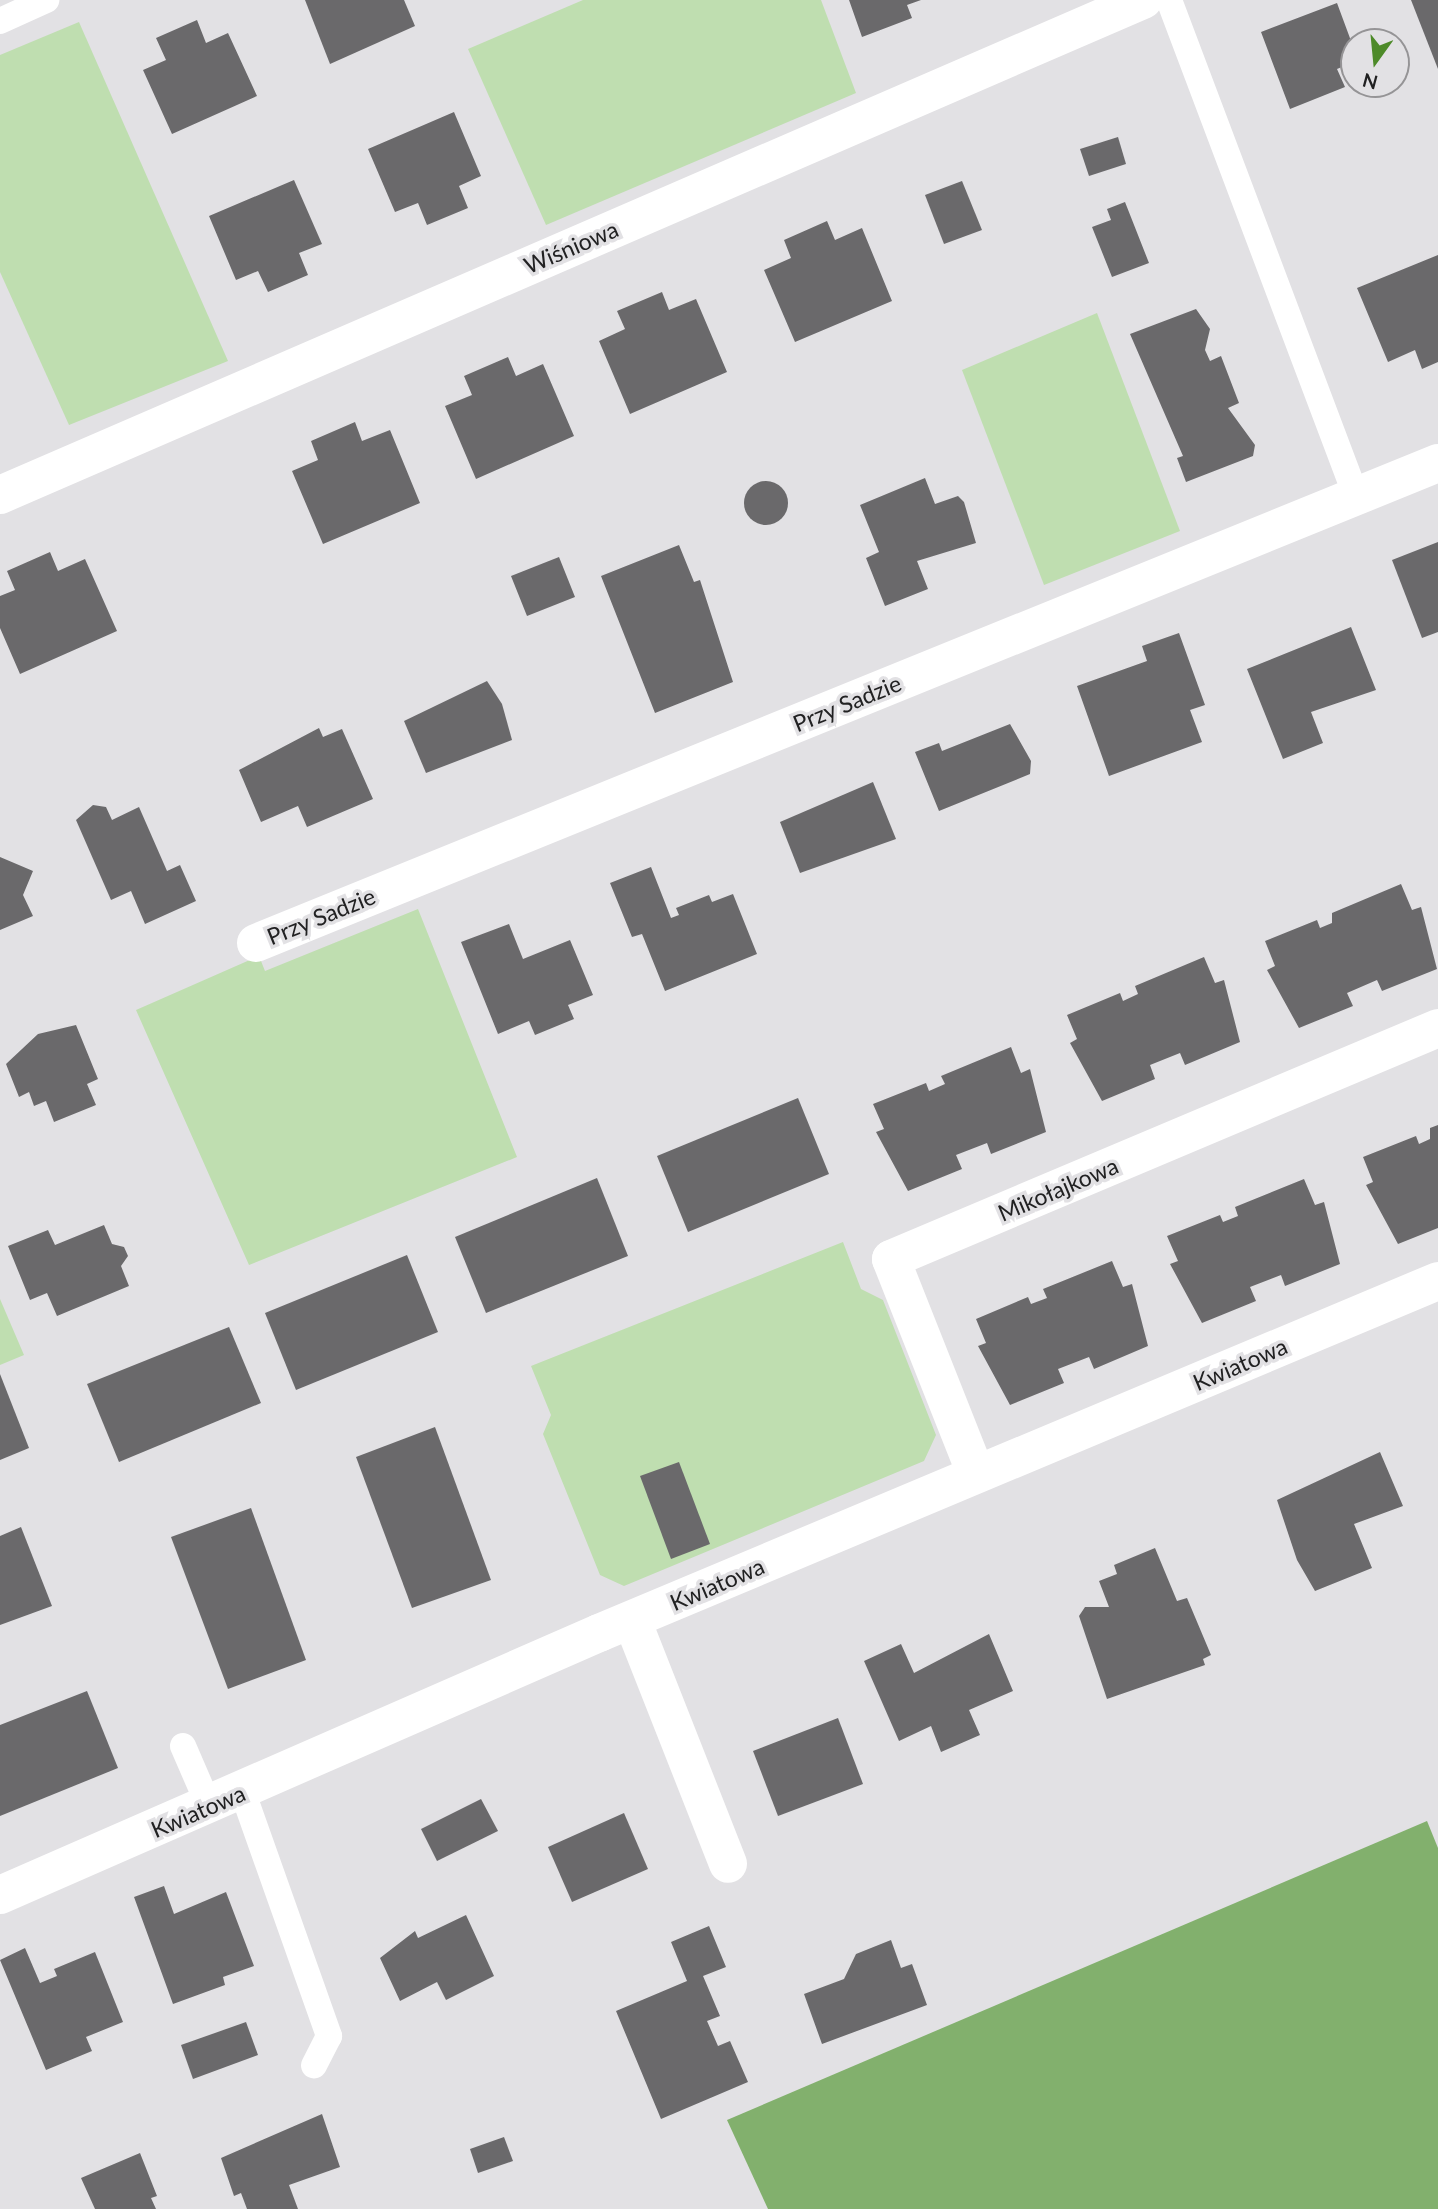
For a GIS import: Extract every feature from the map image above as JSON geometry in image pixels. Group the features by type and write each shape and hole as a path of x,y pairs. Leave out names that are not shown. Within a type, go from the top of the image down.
{"street":[{"name":"Wiśniowa","path":"0,495 1143,0"},
{"name":"Przy Sadzie","path":"256,943 1438,463"},
{"name":"Mikołajkowa","path":"976,1475 891,1259 1438,1028"},
{"name":"Kwiatowa","path":"0,1895 243,1793 632,1620 1438,1281"},
{"path":"632,1620 728,1864"}],"lane":[{"path":"0,21 46,0"},
{"path":"1168,0 1356,496"},
{"path":"183,1746 209,1806"},
{"path":"243,1793 329,2036 314,2064"}],"green space":[{"path":"583,0 821,0 856,93 546,225 468,49"},
{"path":"79,22 228,361 69,425 0,272 0,55"},
{"path":"1097,313 1180,531 1044,585 962,370"},
{"path":"418,909 517,1157 249,1265 136,1010 259,956 265,971"},
{"path":"843,1242 861,1289 883,1300 936,1435 924,1461 624,1586 600,1575 543,1434 551,1415 531,1366"},
{"path":"0,1299 24,1355 0,1365"},
{"path":"1427,1821 1438,1848 1438,2209 768,2209 727,2120"}],"building":[{"path":"305,0 404,0 415,26 330,64"},
{"path":"849,0 921,0 907,5 912,18 862,37"},
{"path":"1411,0 1438,0 1438,69"},
{"path":"1337,3 1346,28 1340,28 1340,68 1337,69 1340,89 1290,109 1261,32"},
{"path":"197,20 206,43 228,33 257,96 172,134 143,70 166,60 156,38"},
{"path":"454,112 481,176 459,186 468,208 427,225 418,203 395,212 368,149"},
{"path":"1118,137 1126,164 1089,176 1080,149"},
{"path":"294,180 322,244 299,253 308,275 268,292 258,271 236,280 209,216"},
{"path":"962,181 982,230 944,244 925,195"},
{"path":"1125,202 1149,263 1112,277 1092,227 1111,220 1107,209"},
{"path":"827,221 835,240 862,228 892,301 795,342 764,270 791,258 784,240"},
{"path":"1438,255 1438,362 1422,369 1415,350 1388,362 1357,288"},
{"path":"662,292 669,310 696,299 727,372 630,414 599,341 625,329 617,311"},
{"path":"1196,309 1210,329 1205,350 1210,361 1221,356 1239,403 1228,408 1255,445 1253,456 1186,482 1177,458 1183,456 1130,334"},
{"path":"508,357 516,376 543,364 574,436 476,479 445,406 472,395 464,376"},
{"path":"355,422 362,441 390,430 420,503 323,544 292,471 318,460 311,441"},
{"path":"925,478 935,504 958,496 964,502 976,543 917,561 928,589 885,606 866,558 879,552 860,505"},
{"path":"766,481 775,482 782,487 787,494 787,512 782,519 775,524 766,525 757,524 750,519 745,512 744,503 745,494 750,487 757,482"},
{"path":"1438,542 1438,632 1422,638 1392,560"},
{"path":"679,545 694,582 700,580 733,682 655,713 601,576"},
{"path":"50,552 58,571 85,559 117,631 20,674 0,628 0,596 15,590 7,571"},
{"path":"559,557 575,597 527,616 511,576"},
{"path":"1351,627 1376,690 1311,712 1323,743 1283,759 1247,669"},
{"path":"1179,633 1205,705 1190,710 1202,742 1109,776 1077,686 1147,661 1142,646"},
{"path":"487,681 502,704 512,740 426,773 404,721"},
{"path":"1010,724 1031,761 1030,774 939,811 915,752 939,743 942,751"},
{"path":"319,728 323,737 342,729 373,799 307,827 298,806 261,822 239,770"},
{"path":"873,782 896,839 800,873 780,822"},
{"path":"93,805 106,807 112,820 139,807 167,871 180,865 196,901 145,924 131,891 111,900 76,820"},
{"path":"0,857 33,871 23,895 33,916 0,930"},
{"path":"651,867 671,918 679,915 676,908 709,895 712,902 733,894 757,954 665,991 642,934 632,937 610,883"},
{"path":"1401,884 1412,910 1421,907 1437,969 1382,991 1377,980 1347,993 1353,1006 1299,1028 1267,970 1275,966 1265,941 1317,920 1320,928 1332,923 1332,913"},
{"path":"509,924 523,959 570,940 593,995 568,1005 574,1019 535,1035 529,1021 498,1034 461,942"},
{"path":"1204,957 1215,983 1224,980 1240,1042 1185,1065 1180,1053 1150,1065 1155,1079 1102,1101 1070,1043 1077,1039 1067,1015 1120,993 1123,1001 1138,994 1135,986"},
{"path":"76,1025 98,1079 87,1084 96,1105 54,1122 46,1101 34,1106 29,1092 19,1097 6,1064 38,1034"},
{"path":"1011,1047 1021,1073 1030,1069 1046,1132 991,1154 987,1143 956,1155 962,1169 908,1191 876,1132 884,1129 873,1104 926,1083 929,1091 945,1084 941,1076"},
{"path":"798,1098 829,1174 688,1232 657,1156"},
{"path":"1438,1125 1438,1228 1398,1244 1366,1185 1373,1182 1363,1157 1416,1136 1419,1144 1430,1139 1430,1128"},
{"path":"597,1178 628,1256 486,1313 455,1237"},
{"path":"1304,1179 1315,1205 1324,1202 1340,1264 1285,1286 1281,1275 1250,1287 1256,1301 1202,1323 1170,1264 1178,1261 1167,1236 1220,1215 1223,1222 1238,1216 1235,1207"},
{"path":"104,1225 112,1244 124,1247 128,1256 121,1266 129,1286 57,1316 47,1293 30,1300 8,1246 48,1230 55,1245"},
{"path":"407,1255 438,1332 296,1390 265,1313"},
{"path":"1112,1261 1123,1287 1132,1284 1148,1346 1094,1369 1089,1357 1058,1369 1064,1383 1010,1405 978,1346 986,1343 976,1319 1028,1297 1031,1304 1047,1298 1043,1289"},
{"path":"229,1327 261,1403 119,1462 87,1384"},
{"path":"0,1374 29,1448 0,1460"},
{"path":"435,1427 491,1580 412,1608 356,1457"},
{"path":"1380,1452 1403,1506 1354,1524 1372,1568 1315,1591 1297,1560 1277,1500"},
{"path":"679,1462 710,1544 671,1559 640,1476"},
{"path":"251,1508 306,1660 228,1689 171,1537"},
{"path":"21,1527 52,1606 0,1625 0,1536"},
{"path":"1155,1548 1177,1601 1187,1598 1211,1655 1203,1659 1205,1665 1107,1699 1079,1616 1085,1607 1109,1607 1099,1581 1117,1574 1114,1565"},
{"path":"989,1634 1013,1691 969,1710 980,1735 941,1752 931,1726 899,1741 864,1661 901,1644 914,1673"},
{"path":"87,1691 118,1768 0,1816 0,1725"},
{"path":"838,1718 863,1784 778,1816 753,1751"},
{"path":"481,1799 498,1831 437,1861 421,1829"},
{"path":"624,1813 648,1869 572,1902 548,1847"},
{"path":"164,1886 174,1914 226,1892 254,1966 223,1977 225,1985 173,2004 134,1897"},
{"path":"466,1915 494,1976 446,2000 437,1982 400,2001 380,1958 415,1931 418,1938"},
{"path":"709,1926 726,1967 703,1976 720,2016 707,2021 718,2046 730,2041 748,2082 661,2119 616,2011 687,1981 671,1942"},
{"path":"891,1940 901,1968 912,1964 927,2005 822,2044 804,1994 844,1979 856,1954"},
{"path":"25,1948 40,1983 57,1976 54,1969 95,1952 123,2022 86,2037 92,2051 46,2070 0,1960"},
{"path":"246,2022 258,2055 193,2079 181,2045"},
{"path":"322,2114 340,2167 289,2185 298,2209 247,2209 241,2193 234,2196 221,2158"},
{"path":"504,2137 513,2161 478,2173 470,2149"},
{"path":"140,2153 157,2196 151,2198 156,2209 95,2209 81,2178"}]}
